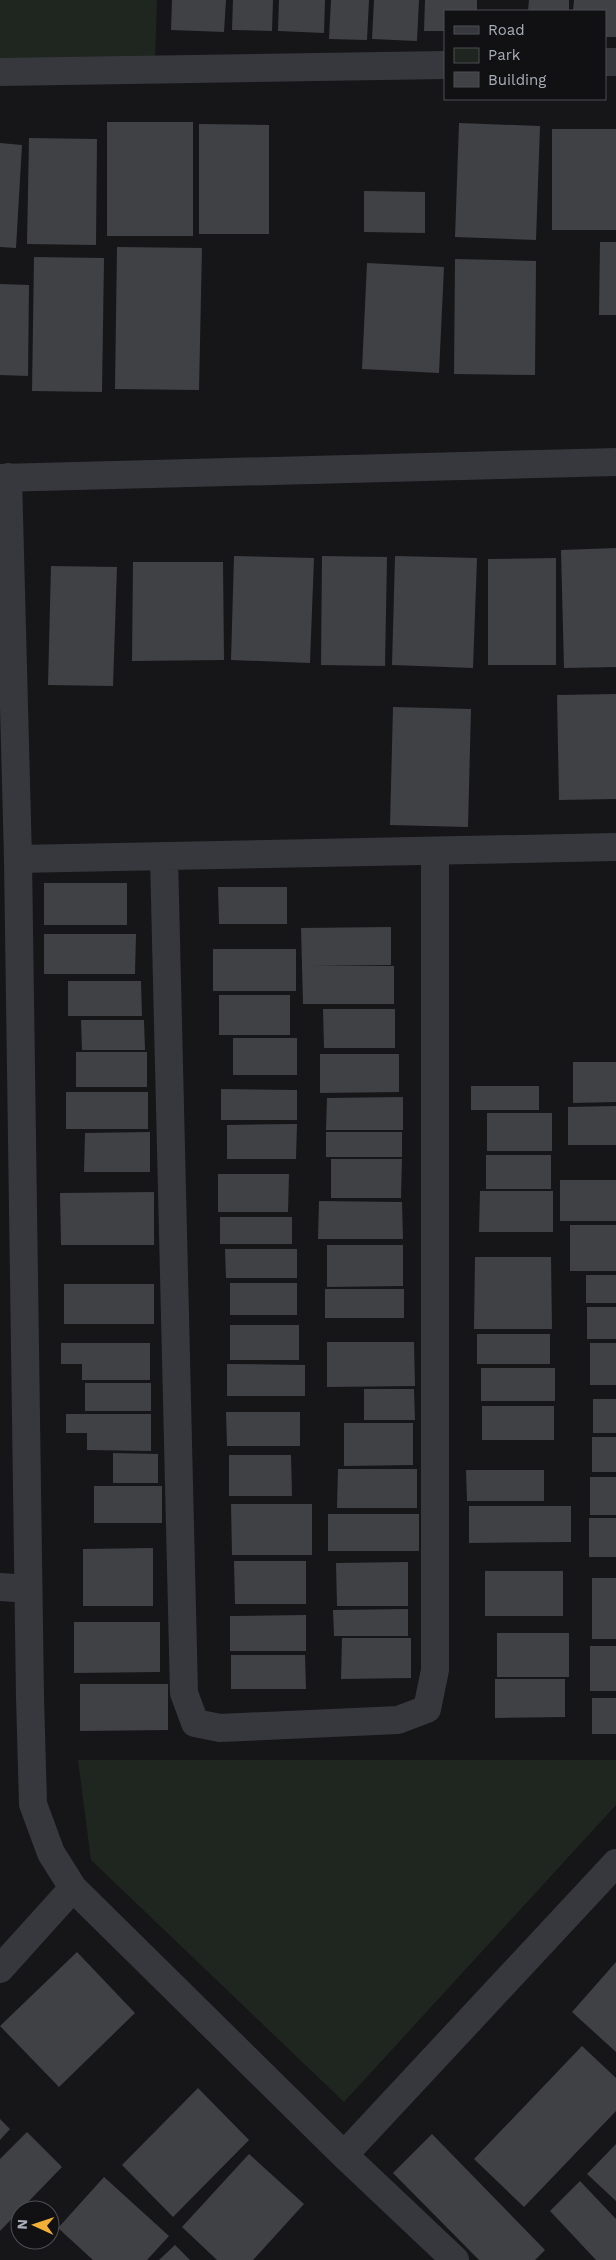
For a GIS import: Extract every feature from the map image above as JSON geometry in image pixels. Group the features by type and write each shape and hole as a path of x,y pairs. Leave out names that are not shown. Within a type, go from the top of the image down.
{"street":[{"path":"0,72 444,65"},
{"path":"455,2260 344,2155 73,1888 51,1854 33,1804 28,1590 18,859 7,681 4,478 616,462"},
{"path":"18,859 616,847"},
{"path":"164,856 184,1693 195,1723 220,1728 398,1720 427,1709 435,1670 435,851"},
{"path":"0,1587 28,1590"},
{"path":"344,2155 616,1863"},
{"path":"0,1969 73,1888"}],"green space":[{"path":"0,0 157,0 155,61 0,68"},
{"path":"78,1760 616,1760 616,1805 344,2102 91,1860"}],"building":[{"path":"172,0 226,0 224,32 171,30"},
{"path":"233,0 273,0 272,31 232,30"},
{"path":"279,0 325,0 324,33 278,31"},
{"path":"331,0 369,0 367,40 329,39"},
{"path":"374,0 419,0 417,41 372,39"},
{"path":"425,0 477,0 477,10 444,10 444,31 424,31"},
{"path":"529,0 569,0 569,10 528,10"},
{"path":"574,0 616,0 616,37 606,37 606,10 573,10"},
{"path":"107,122 193,122 193,236 107,236"},
{"path":"459,123 540,126 536,240 455,237"},
{"path":"199,124 269,125 269,234 199,234"},
{"path":"552,129 616,129 616,230 552,230"},
{"path":"29,138 97,139 96,245 27,244"},
{"path":"0,143 22,145 16,248 0,247"},
{"path":"364,191 425,192 425,233 364,232"},
{"path":"600,242 616,242 616,315 599,315"},
{"path":"117,247 202,248 199,390 115,389"},
{"path":"34,257 104,258 102,392 32,391"},
{"path":"455,259 536,261 535,375 454,374"},
{"path":"367,263 444,267 439,373 362,369"},
{"path":"0,284 29,285 28,376 0,375"},
{"path":"616,548 616,667 564,668 561,550"},
{"path":"234,556 314,558 310,663 231,660"},
{"path":"322,556 387,557 385,666 321,665"},
{"path":"395,556 477,558 473,668 392,665"},
{"path":"556,558 556,665 488,665 488,559"},
{"path":"133,562 223,562 224,660 132,661"},
{"path":"51,566 117,567 113,686 48,685"},
{"path":"616,694 616,799 559,800 557,695"},
{"path":"393,707 471,709 468,827 390,825"},
{"path":"44,883 127,883 127,925 44,925"},
{"path":"218,887 287,887 287,924 219,924"},
{"path":"391,927 391,965 311,966 394,966 394,1004 303,1004 301,928"},
{"path":"44,934 136,934 135,974 44,974"},
{"path":"213,949 296,949 296,991 213,991"},
{"path":"68,981 141,981 142,1016 68,1016"},
{"path":"219,995 290,995 290,1035 219,1035"},
{"path":"323,1009 395,1009 395,1048 324,1048"},
{"path":"81,1020 144,1020 145,1050 82,1050"},
{"path":"233,1038 297,1038 297,1075 233,1075"},
{"path":"76,1052 147,1052 147,1087 76,1087"},
{"path":"320,1054 399,1054 399,1092 320,1093"},
{"path":"573,1062 616,1062 616,1102 573,1103"},
{"path":"471,1086 539,1086 539,1110 471,1110"},
{"path":"221,1089 297,1090 297,1120 221,1120"},
{"path":"66,1092 148,1092 148,1129 66,1129"},
{"path":"403,1097 403,1130 326,1130 327,1098"},
{"path":"616,1106 616,1145 568,1145 568,1107"},
{"path":"487,1113 552,1113 552,1151 487,1151"},
{"path":"297,1124 296,1159 227,1159 227,1125"},
{"path":"150,1132 150,1172 84,1172 85,1133"},
{"path":"326,1132 402,1132 402,1157 326,1157"},
{"path":"486,1155 551,1155 551,1189 486,1189"},
{"path":"331,1159 402,1159 401,1198 331,1198"},
{"path":"218,1174 289,1174 288,1212 218,1212"},
{"path":"560,1180 616,1180 616,1221 560,1221"},
{"path":"480,1191 553,1191 553,1232 479,1232"},
{"path":"154,1192 154,1245 61,1245 60,1193"},
{"path":"319,1201 402,1202 403,1239 318,1239"},
{"path":"220,1217 292,1217 292,1244 220,1244"},
{"path":"570,1225 616,1225 616,1271 570,1271"},
{"path":"327,1245 403,1245 403,1286 327,1287"},
{"path":"225,1249 297,1249 297,1278 226,1278"},
{"path":"475,1257 551,1257 552,1329 474,1329"},
{"path":"586,1275 616,1275 616,1303 586,1303"},
{"path":"230,1283 297,1283 297,1315 230,1315"},
{"path":"64,1284 154,1284 154,1324 64,1324"},
{"path":"325,1289 404,1289 404,1318 325,1318"},
{"path":"587,1307 616,1307 616,1339 587,1339"},
{"path":"230,1325 299,1325 299,1360 230,1360"},
{"path":"477,1334 550,1334 550,1364 477,1364"},
{"path":"327,1342 414,1342 415,1386 327,1387"},
{"path":"61,1343 150,1343 150,1380 82,1380 82,1364 61,1364"},
{"path":"590,1343 616,1343 616,1385 590,1385"},
{"path":"227,1364 305,1365 305,1396 227,1396"},
{"path":"481,1368 555,1368 555,1401 481,1401"},
{"path":"85,1383 151,1383 151,1411 85,1411"},
{"path":"364,1389 414,1389 415,1420 364,1420"},
{"path":"593,1399 616,1399 616,1433 593,1433"},
{"path":"482,1406 554,1406 554,1440 482,1440"},
{"path":"226,1412 300,1412 300,1446 227,1446"},
{"path":"66,1414 151,1414 151,1451 87,1450 87,1433 66,1433"},
{"path":"344,1423 413,1423 413,1465 344,1466"},
{"path":"592,1437 616,1437 616,1472 592,1472"},
{"path":"113,1453 158,1454 158,1483 113,1483"},
{"path":"229,1455 291,1455 292,1496 229,1496"},
{"path":"338,1469 417,1469 417,1508 337,1508"},
{"path":"466,1470 544,1470 544,1501 467,1501"},
{"path":"590,1477 616,1477 616,1515 590,1515"},
{"path":"94,1486 162,1486 162,1523 94,1523"},
{"path":"231,1504 312,1504 312,1555 232,1555"},
{"path":"469,1506 571,1506 571,1542 469,1543"},
{"path":"328,1514 419,1514 419,1551 328,1551"},
{"path":"589,1518 616,1518 616,1557 589,1557"},
{"path":"153,1548 153,1606 83,1606 83,1549"},
{"path":"234,1561 306,1561 306,1604 235,1604"},
{"path":"408,1562 408,1606 337,1606 336,1563"},
{"path":"485,1571 563,1571 563,1616 485,1616"},
{"path":"592,1578 616,1578 616,1639 592,1639"},
{"path":"408,1609 408,1636 334,1636 333,1610"},
{"path":"306,1615 306,1651 230,1651 230,1616"},
{"path":"74,1622 160,1622 160,1672 74,1673"},
{"path":"497,1633 569,1633 569,1677 497,1677"},
{"path":"342,1638 411,1638 411,1678 341,1679"},
{"path":"590,1646 616,1646 616,1691 590,1691"},
{"path":"231,1655 305,1655 306,1689 231,1689"},
{"path":"495,1679 565,1679 565,1717 495,1718"},
{"path":"80,1684 168,1684 168,1730 80,1731"},
{"path":"592,1698 616,1698 616,1734 592,1734"},
{"path":"77,1952 135,2013 59,2087 0,2026"},
{"path":"616,1962 616,2052 572,2012"},
{"path":"582,2046 616,2078 616,2111 524,2207 474,2159"},
{"path":"198,2088 249,2140 173,2217 122,2165"},
{"path":"0,2119 10,2129 0,2140"},
{"path":"27,2132 62,2167 30,2200 10,2200 10,2221 0,2231 0,2159"},
{"path":"432,2134 545,2250 535,2260 479,2260 393,2173"},
{"path":"616,2144 616,2201 587,2174"},
{"path":"249,2154 304,2204 253,2260 217,2260 182,2227"},
{"path":"104,2177 169,2236 147,2260 93,2260 60,2230 60,2226"},
{"path":"580,2181 616,2219 616,2260 596,2260 550,2211"},
{"path":"175,2245 190,2260 159,2260"}]}
